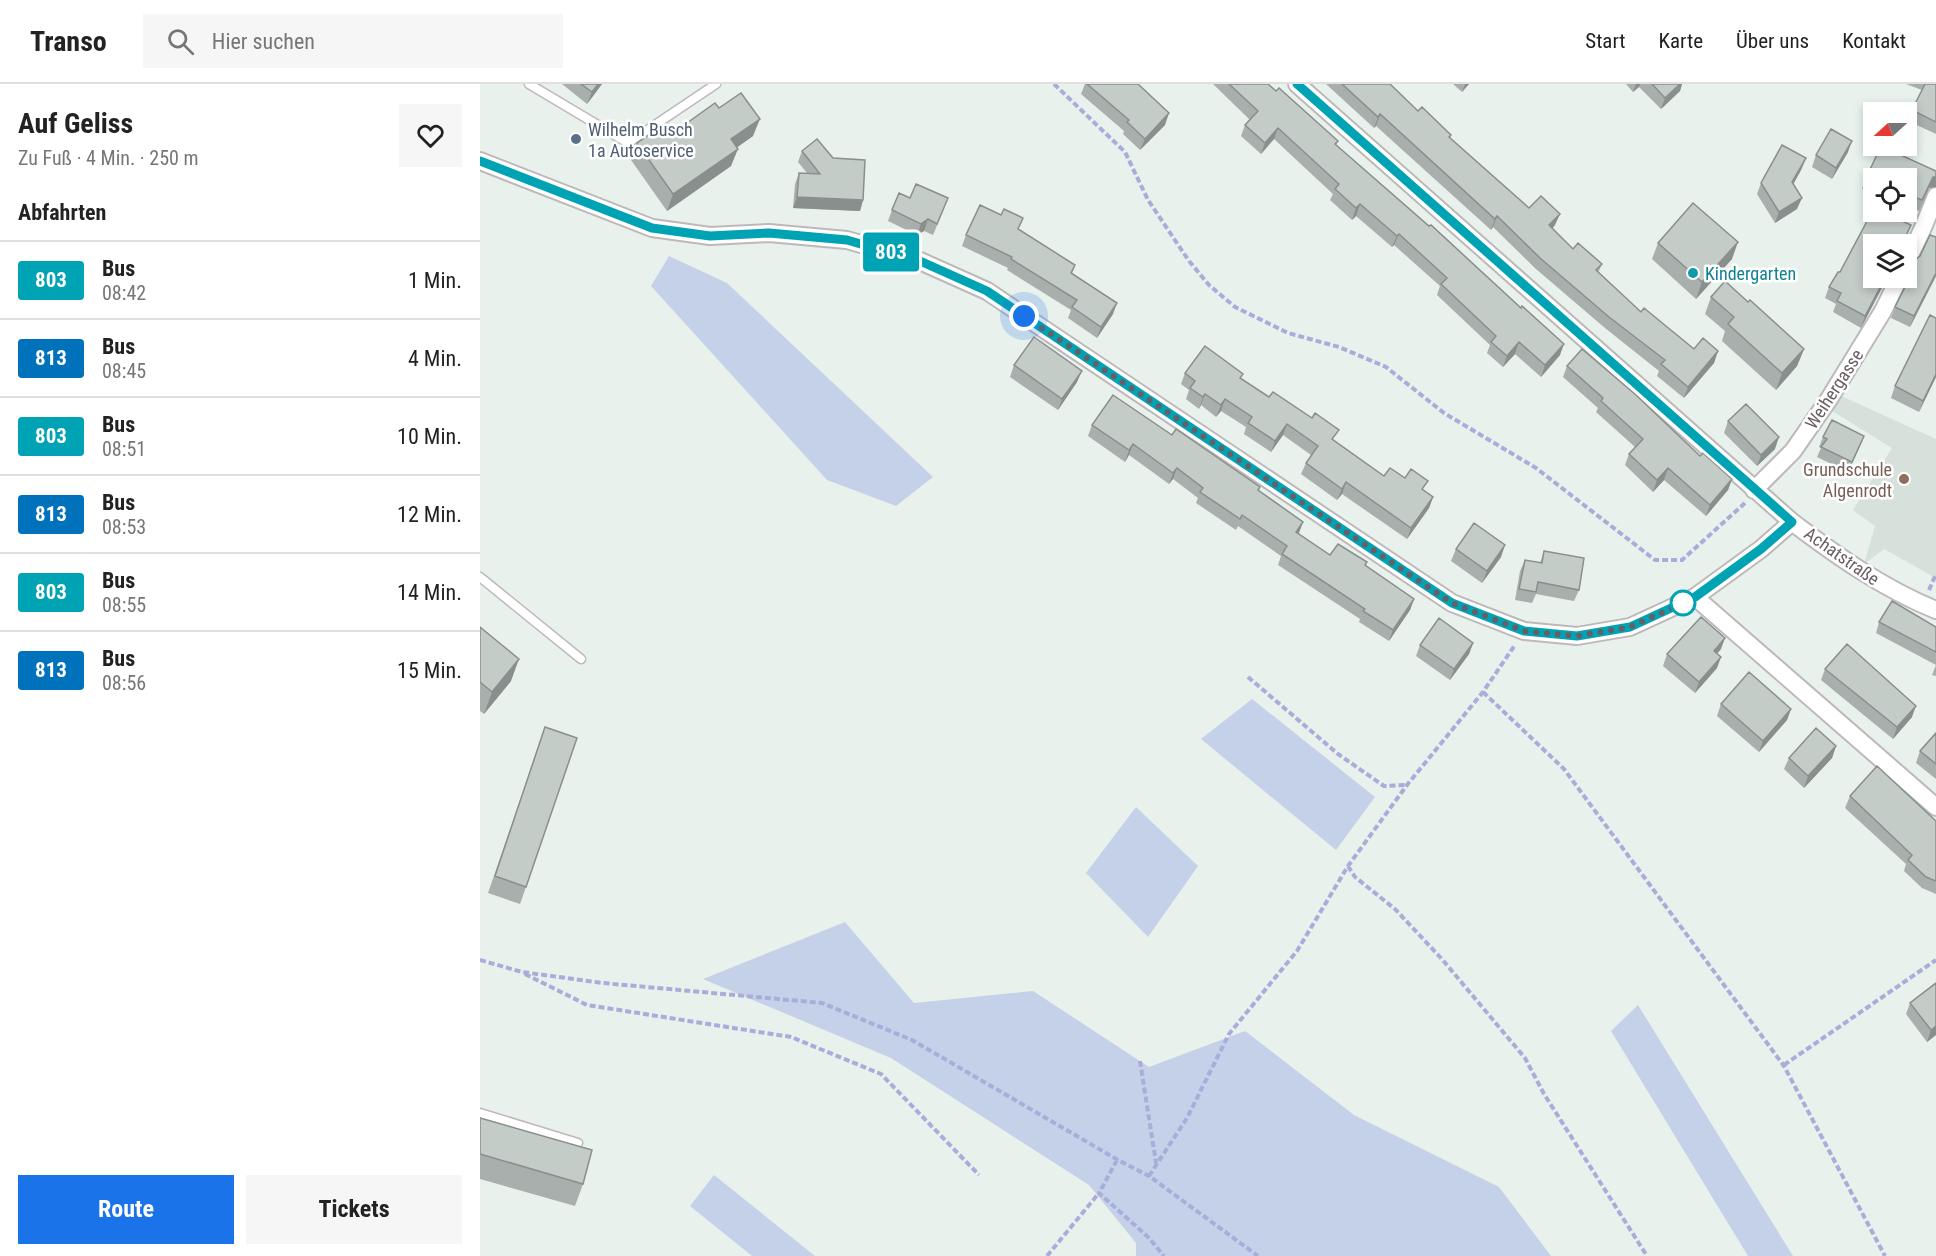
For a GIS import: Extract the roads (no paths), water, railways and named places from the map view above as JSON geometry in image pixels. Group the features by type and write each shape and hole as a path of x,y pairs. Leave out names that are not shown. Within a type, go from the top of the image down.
{"street":[{"name":"Achatstraße","path":"1297,84 1792,522 1885,586 1936,610"},
{"path":"480,161 652,228 710,236 769,233 847,240 920,261 987,291 1452,603 1524,631 1577,636 1630,627 1695,597 1761,549 1792,522"},
{"path":"1917,238 1936,196"},
{"name":"Weihergasse","path":"1754,490 1793,451 1829,399 1883,311 1894,288"},
{"path":"1695,597 1936,807"}],"lane":[{"path":"529,84 628,143 716,84"},
{"path":"480,577 581,659"},
{"path":"480,1113 578,1143"}],"place":[{"name":"Wilhelm Busch 1a Autoservice","path":"576,139"},
{"name":"Kindergarten","path":"1693,273"},
{"name":"Grundschule Algenrodt","path":"1904,479"}]}
